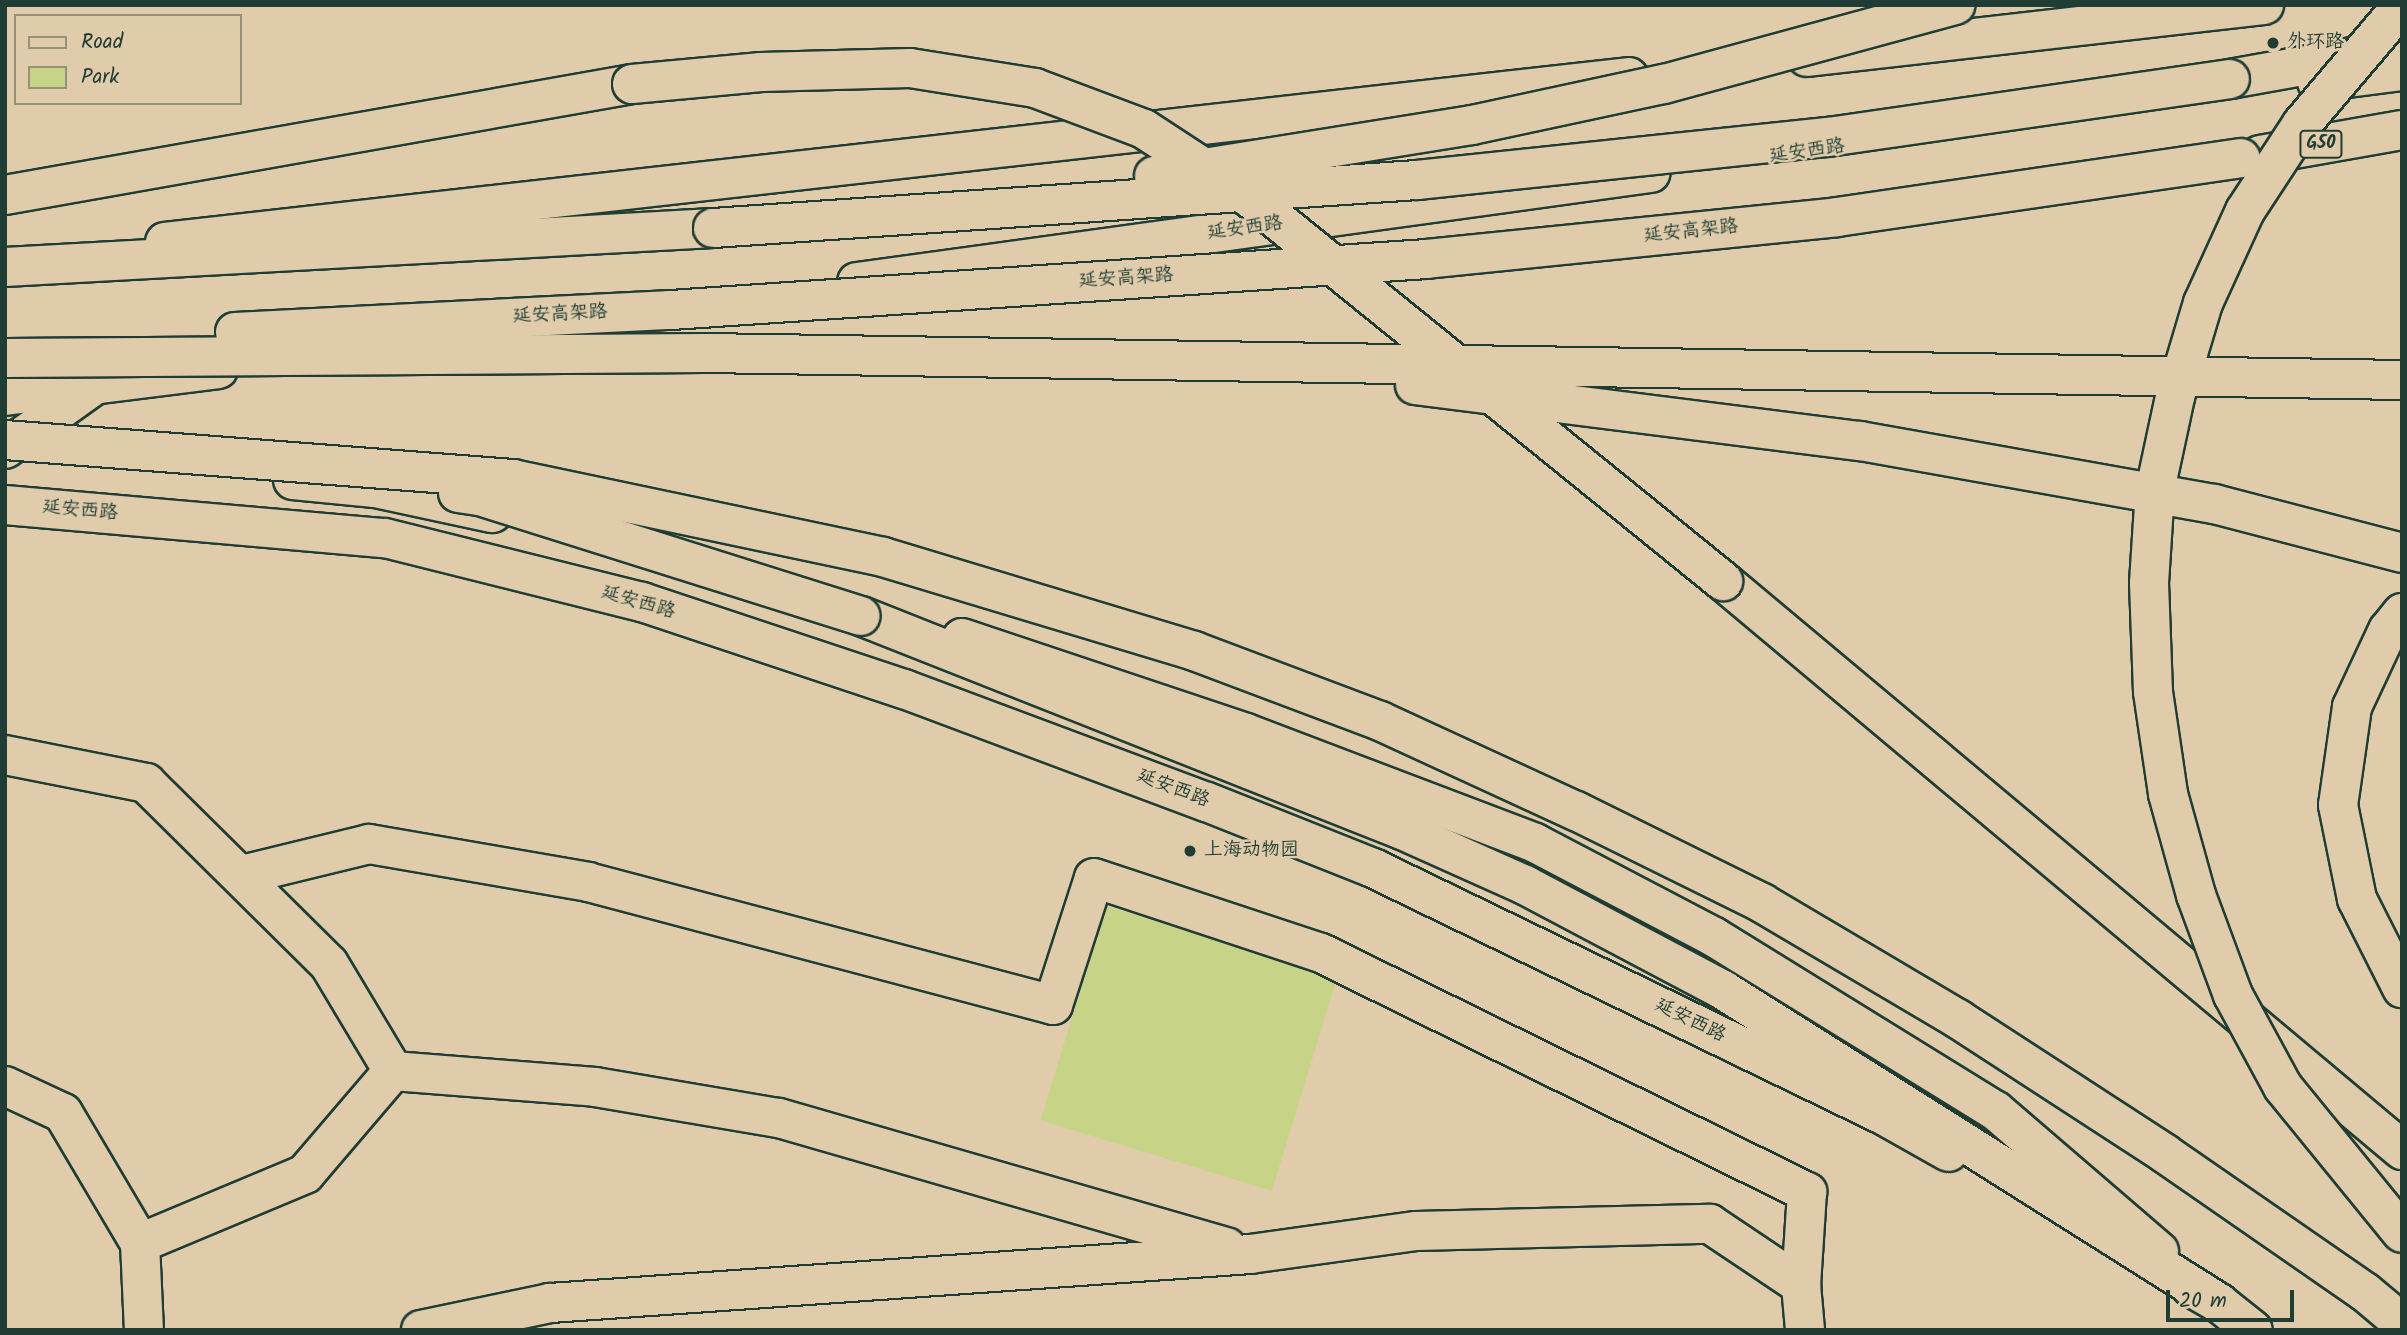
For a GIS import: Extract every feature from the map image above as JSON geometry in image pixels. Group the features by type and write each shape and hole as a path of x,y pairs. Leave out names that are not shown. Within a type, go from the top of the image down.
{"main road":[{"path":"713,228 1100,184 1472,125 1664,84 1955,5"},
{"path":"5,260 2264,5"},
{"path":"2402,6 2302,124 2245,211 2203,303 2175,397 2155,490 2148,583 2153,692 2168,794 2196,895 2233,995 2283,1087 2402,1233"},
{"path":"5,267 713,228 1418,180 1828,137 2230,79 2402,48"},
{"path":"5,195 632,84 761,72 910,68 1035,88 1144,129 1250,198 1702,564 2402,1150"},
{"name":"延安西路","path":"5,396 2402,71"},
{"name":"延安高架路","path":"5,344 671,310 1426,259 1837,217 2241,159 2402,130"},
{"path":"5,358 704,353 2402,380"},
{"path":"704,353 1428,387 1860,441 2214,504 2402,553"},
{"path":"5,450 94,386"},
{"path":"5,440 513,478 883,557 1194,651 1380,721 1576,811 1762,903 1958,1019 2164,1153 2365,1292 2402,1323"},
{"path":"5,450 375,488 743,566 1247,733 1535,843 1714,937 1996,1111 2219,1303"},
{"path":"259,460 480,496 861,616 1402,830 1525,885 1723,989 2219,1303"},
{"name":"延安西路","path":"5,505 385,538 642,602 904,689 1207,802 1373,868 1885,1116 2219,1303 2253,1330"},
{"path":"2402,612 2388,630 2352,708 2338,804 2357,899 2402,988"},
{"path":"5,755 146,783 329,964 393,1071"},
{"path":"242,875 369,844 588,882 1053,1006 1094,877 1321,953 1807,1192 1801,1285 1805,1330"},
{"path":"140,1243 305,1174 393,1071"},
{"path":"393,1071 595,1087 779,1118 1250,1254"},
{"path":"5,1086 63,1113 140,1243 144,1330"},
{"path":"421,1330 550,1303 1250,1254 1416,1231 1710,1224 1801,1285"}],"green space":[{"path":"1106,906 1337,977 1272,1191 1041,1120"}],"place":[{"name":"外环路","path":"2273,43"},
{"name":"上海动物园","path":"1190,851"}]}
